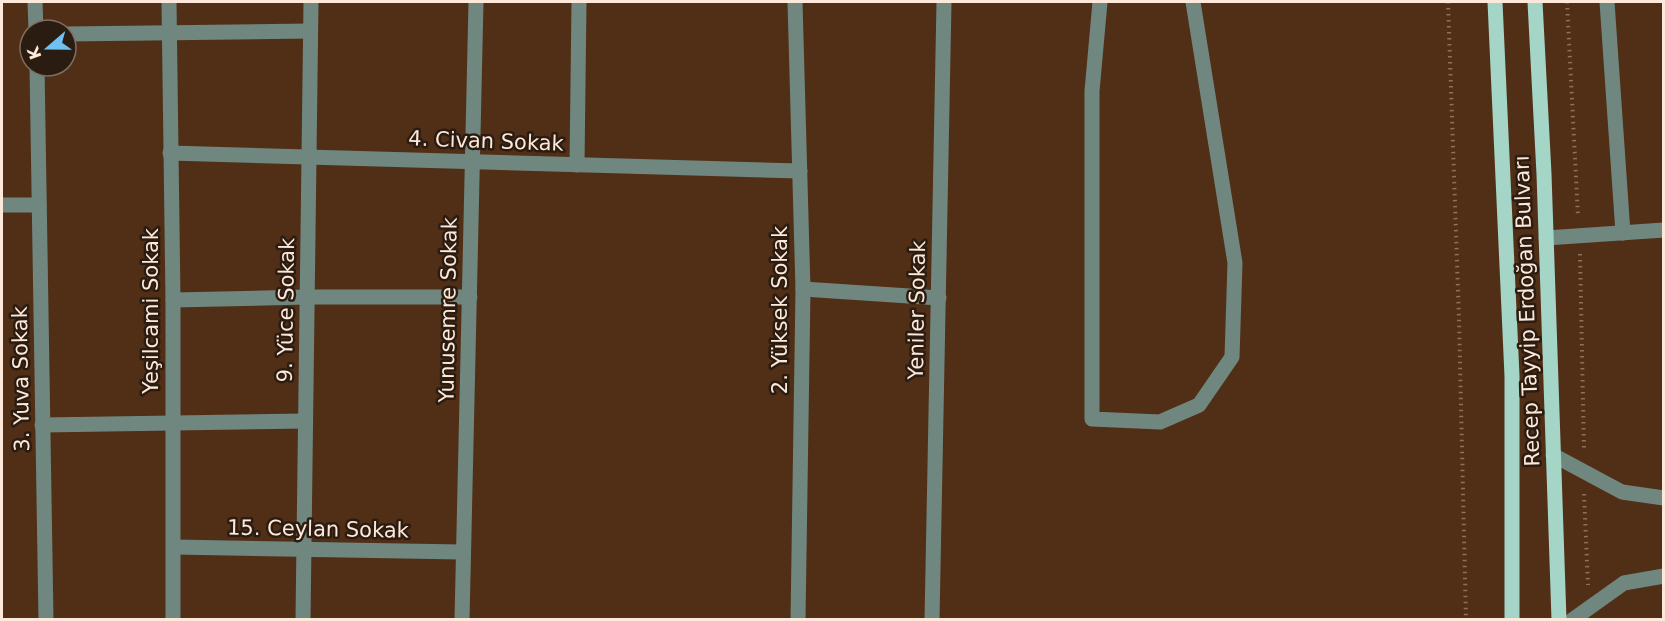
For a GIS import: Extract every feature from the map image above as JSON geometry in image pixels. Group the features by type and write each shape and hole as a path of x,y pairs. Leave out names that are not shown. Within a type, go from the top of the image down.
{"main road":[{"name":"Recep Tayyip Erdoğan Bulvarı","path":"1495,2 1512,376 1512,620"},
{"name":"Recep Tayyip Erdoğan Bulvarı","path":"1535,2 1546,238 1559,620"}],"street":[{"path":"35,2 36,18"},
{"name":"Yeşilcami Sokak","path":"169,2 173,300 173,620"},
{"name":"9. Yüce Sokak","path":"303,620 311,2"},
{"name":"Yunusemre Sokak","path":"462,620 476,2"},
{"path":"577,165 579,2"},
{"name":"2. Yüksek Sokak","path":"795,2 803,289 798,620"},
{"name":"Yeniler Sokak","path":"932,620 945,2"},
{"path":"1100,2 1092,91 1092,419 1160,422 1199,405 1232,357 1235,263 1193,2"},
{"path":"1607,2 1623,233"},
{"path":"78,34 310,31"},
{"name":"3. Yuva Sokak","path":"36,78 46,620"},
{"name":"4. Civan Sokak","path":"170,153 800,171"},
{"path":"2,206 39,204"},
{"path":"1546,238 1664,230"},
{"path":"803,289 939,298"},
{"path":"173,300 470,297"},
{"path":"42,426 305,421"},
{"path":"1554,455 1622,492 1664,498"},
{"name":"15. Ceylan Sokak","path":"174,547 462,552"},
{"path":"1572,620 1624,583 1664,576"}],"path":[{"path":"1448,2 1466,620"},
{"path":"1567,2 1580,236 1589,608"}]}
